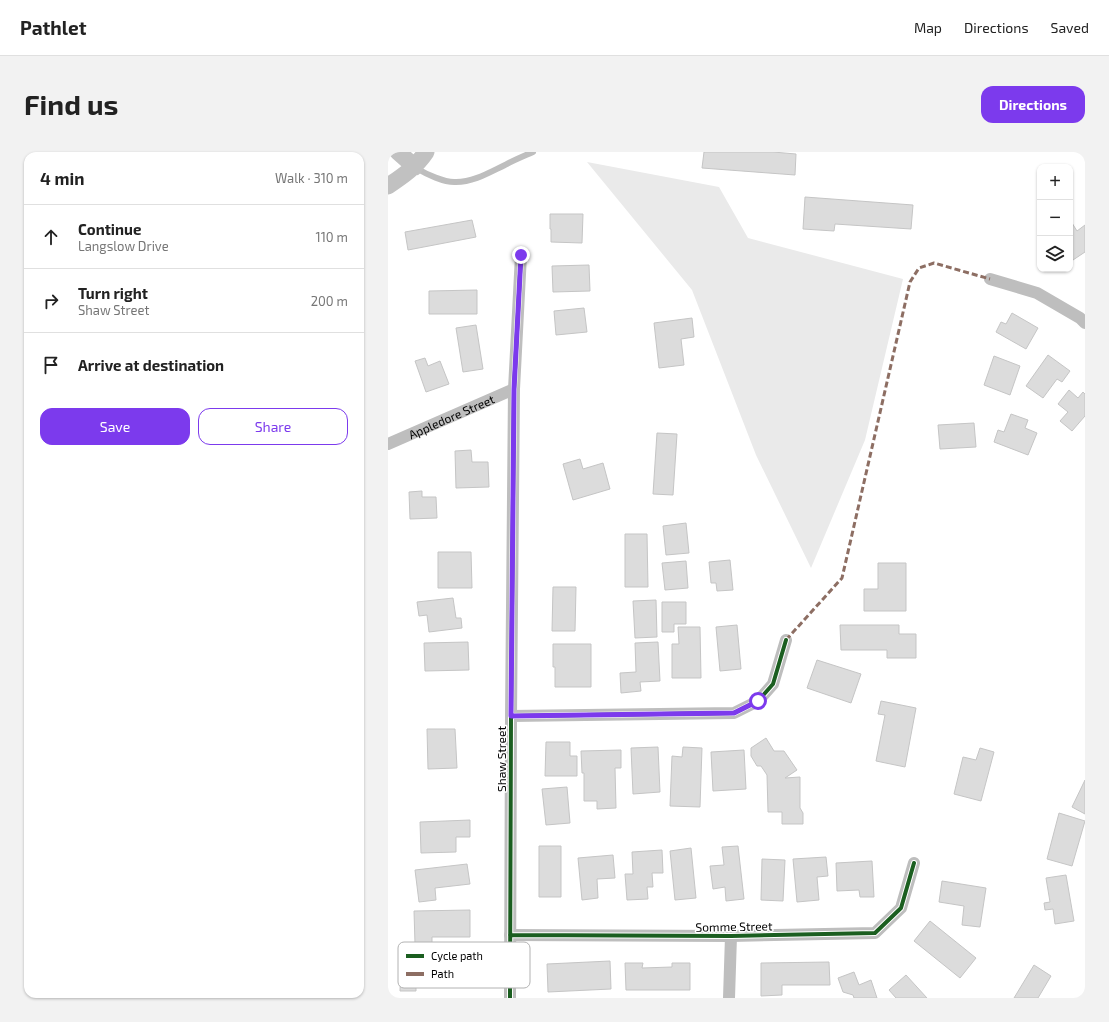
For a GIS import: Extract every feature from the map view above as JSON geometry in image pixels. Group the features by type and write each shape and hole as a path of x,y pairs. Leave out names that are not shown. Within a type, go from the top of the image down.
{"main road":[{"path":"388,156 393,152"},
{"path":"398,152 415,167"},
{"path":"388,186 415,167 426,152"}],"street":[{"name":"Shaw Street","path":"510,942 514,389 521,255"},
{"path":"990,279 1037,293 1080,318 1085,323"},
{"name":"Appledore Street","path":"388,444 514,389"},
{"path":"511,716 734,713 758,701 773,684 786,640"},
{"name":"Somme Street","path":"510,935 731,936 875,933 901,908 914,863"},
{"path":"729,998 731,936"}],"lane":[{"path":"415,167 435,177 455,183 477,178 533,152"}],"shaded area":[{"path":"587,162 719,187 748,238 903,279 865,440 811,568 756,455 692,290"}],"building":[{"path":"704,152 773,152 796,154 795,175 702,168"},
{"path":"805,197 913,205 911,229 835,224 834,231 803,229"},
{"path":"550,214 583,214 582,243 551,242"},
{"path":"472,220 476,237 408,250 405,232"},
{"path":"1073,225 1077,231 1085,225 1085,252 1073,260"},
{"path":"589,265 590,291 553,292 552,266"},
{"path":"477,290 477,314 429,314 429,291"},
{"path":"584,308 587,332 556,335 554,311"},
{"path":"1012,313 1038,328 1026,349 996,332 1001,322 1006,324"},
{"path":"692,318 694,337 681,339 684,365 659,368 654,323"},
{"path":"476,325 483,369 463,372 456,328"},
{"path":"1048,355 1070,371 1062,382 1057,379 1043,398 1026,386"},
{"path":"994,356 1020,366 1010,395 984,385"},
{"path":"425,358 428,366 440,361 449,384 426,392 415,361"},
{"path":"1069,390 1078,398 1083,392 1085,394 1085,416 1072,431 1060,421 1068,412 1058,404"},
{"path":"1011,414 1028,420 1025,428 1037,433 1028,455 994,442 998,430 1004,432"},
{"path":"974,423 976,447 940,449 938,425"},
{"path":"657,433 677,434 673,495 653,494"},
{"path":"471,450 472,462 488,462 489,487 456,488 455,451"},
{"path":"580,459 583,469 603,463 610,489 573,500 563,464"},
{"path":"422,491 422,497 436,497 437,518 410,519 409,492"},
{"path":"686,523 689,553 666,555 663,526"},
{"path":"625,534 647,534 648,587 625,587"},
{"path":"438,552 471,552 472,588 438,588"},
{"path":"730,560 733,590 717,591 716,583 711,583 709,562"},
{"path":"686,561 688,588 665,590 662,563"},
{"path":"878,563 906,563 906,611 864,611 864,589 878,589"},
{"path":"553,587 576,587 575,631 552,631"},
{"path":"453,598 456,618 461,618 462,628 429,632 427,615 419,616 417,602"},
{"path":"656,600 657,637 635,638 633,601"},
{"path":"662,602 686,602 686,624 674,624 674,632 662,632"},
{"path":"737,625 741,669 720,671 716,627"},
{"path":"840,625 899,625 899,634 916,634 916,658 887,658 887,650 841,650"},
{"path":"678,627 700,627 701,678 672,678 672,644 679,644"},
{"path":"468,642 469,670 425,671 424,643"},
{"path":"658,642 660,681 640,682 641,691 621,693 620,673 636,672 635,643"},
{"path":"553,644 591,644 591,687 555,687"},
{"path":"817,660 861,674 851,703 807,688"},
{"path":"881,701 916,708 905,767 876,761 885,715 878,714"},
{"path":"427,729 455,729 457,768 428,769"},
{"path":"766,738 774,751 784,751 797,770 785,778 800,777 800,808 803,813 803,824 782,824 782,812 768,812 767,775 761,766 757,766 751,756 751,748"},
{"path":"546,742 570,742 570,756 577,756 577,776 545,776"},
{"path":"658,747 660,792 633,794 631,748"},
{"path":"683,747 702,748 700,807 670,806 672,756 682,757"},
{"path":"980,748 994,752 981,801 954,794 963,757 976,760"},
{"path":"621,750 621,768 615,768 616,808 597,809 597,801 584,801 584,773 582,773 581,751"},
{"path":"744,750 746,789 713,791 711,752"},
{"path":"1085,780 1085,814 1072,807"},
{"path":"567,787 570,823 546,825 542,789"},
{"path":"1059,813 1085,821 1072,866 1047,859"},
{"path":"470,820 470,837 456,837 456,852 421,853 420,822"},
{"path":"539,846 561,846 561,897 539,897"},
{"path":"738,846 744,899 726,901 725,887 713,889 710,866 724,865 722,847"},
{"path":"691,848 696,898 675,900 670,851"},
{"path":"662,850 663,873 652,873 653,887 647,887 648,899 627,900 625,874 633,874 632,852"},
{"path":"613,855 615,878 597,879 598,898 582,900 578,858"},
{"path":"826,857 828,876 817,877 819,900 797,902 793,859"},
{"path":"762,859 785,860 783,901 761,900"},
{"path":"872,861 874,897 860,897 859,890 837,891 836,863"},
{"path":"467,864 470,884 435,888 436,900 419,902 415,870"},
{"path":"1066,875 1074,921 1055,924 1053,909 1045,910 1044,903 1050,902 1046,878"},
{"path":"942,881 986,888 980,927 962,925 964,906 939,902"},
{"path":"470,910 470,937 432,937 432,942 415,942 414,911"},
{"path":"930,921 976,958 960,978 914,941"},
{"path":"610,961 611,989 548,992 547,964"},
{"path":"829,962 830,985 782,985 782,995 761,996 761,963"},
{"path":"625,963 643,963 642,968 672,967 672,963 690,963 690,990 626,990"},
{"path":"1034,965 1051,976 1038,998 1014,998"},
{"path":"854,972 859,985 871,980 877,998 854,998 853,995 843,992 838,978"},
{"path":"906,975 927,998 896,998 889,990"},
{"path":"400,988 416,988 416,991 400,991"}],"marked path":[{"path":"786,640 842,578 910,282 919,268 934,263 990,279"}],"cycle path":[{"path":"510,942 514,389 521,255"},
{"path":"511,716 734,713 758,701 773,684 786,640"},
{"path":"510,935 731,936 875,933 901,908 914,863"},
{"path":"510,988 510,998"}],"route":[{"path":"521,255 514,389 511,716 734,713 758,701"}]}
